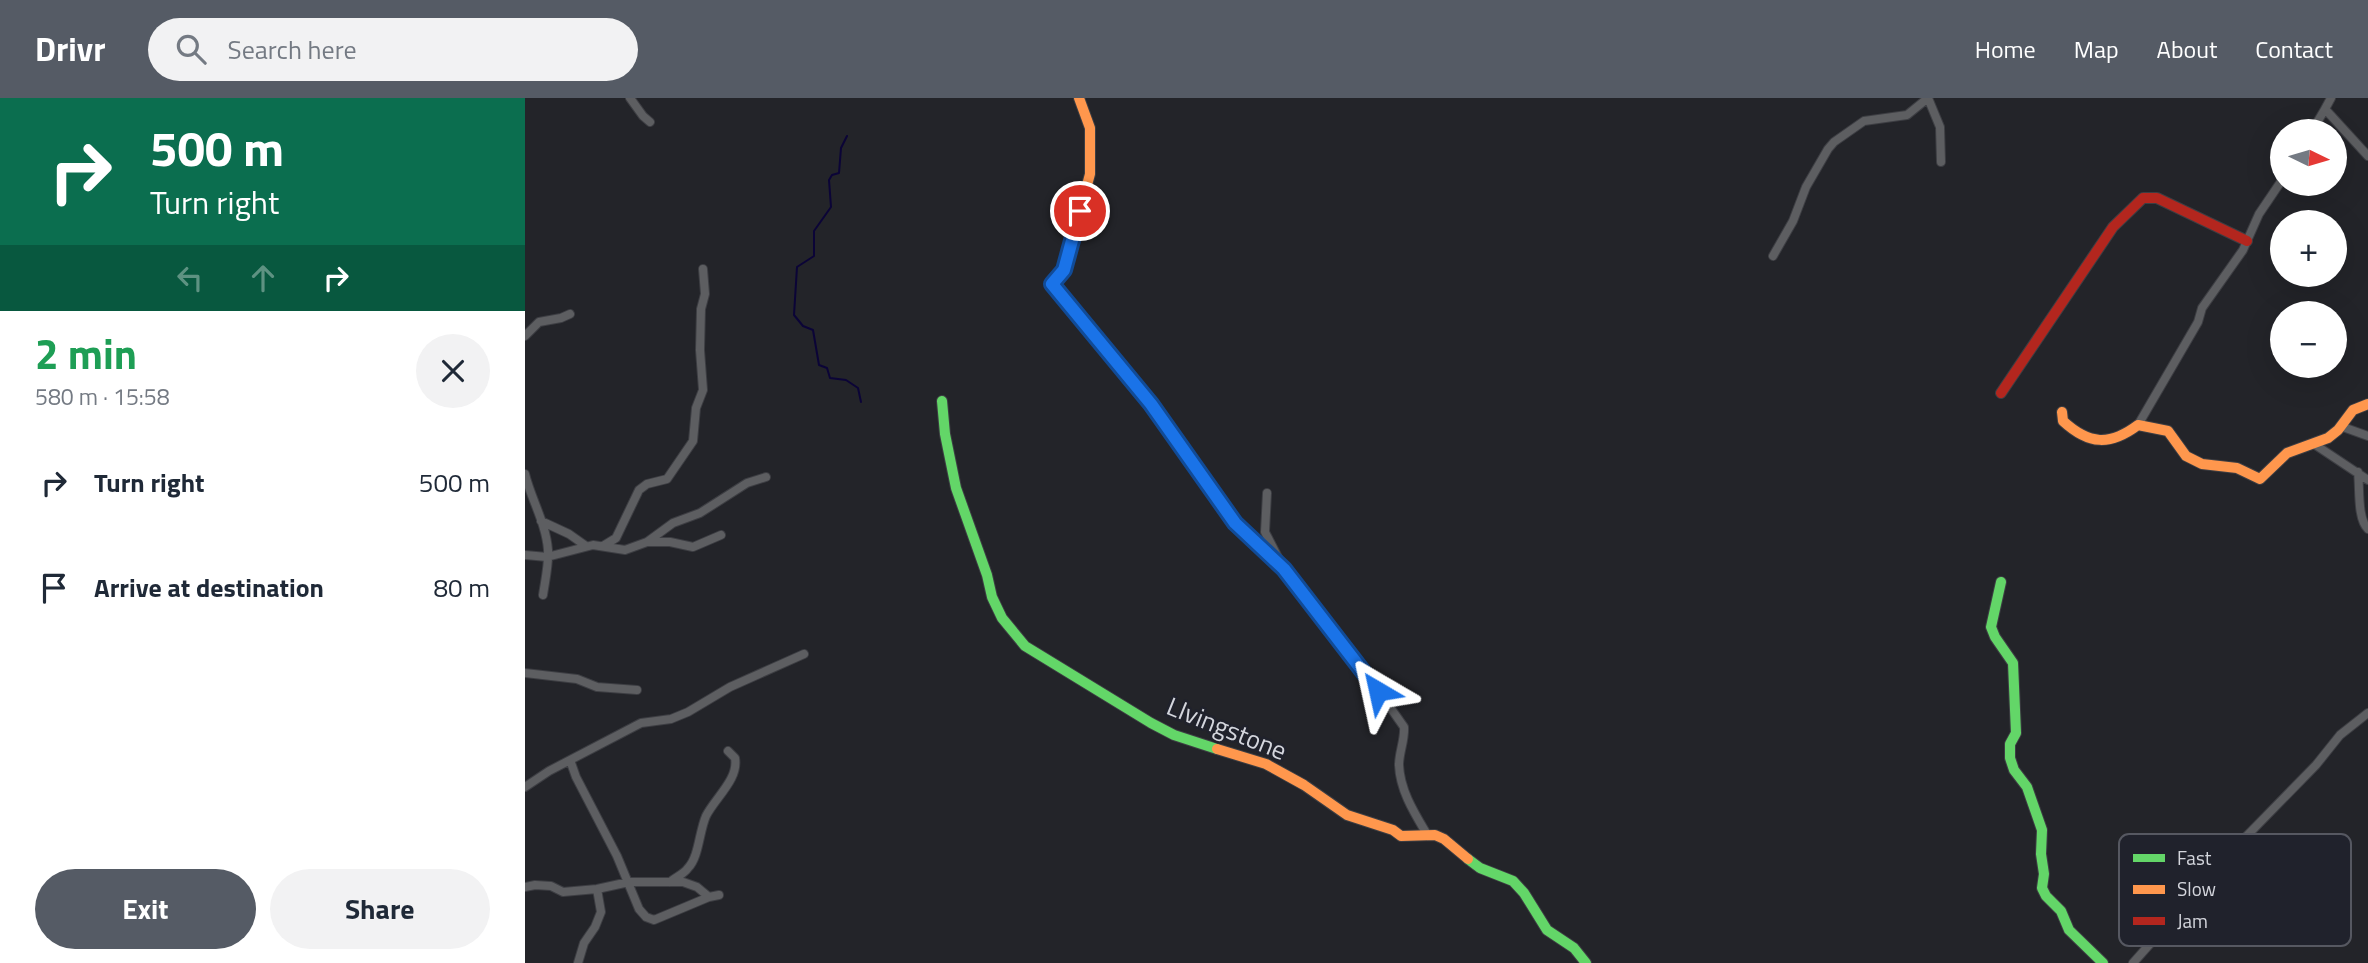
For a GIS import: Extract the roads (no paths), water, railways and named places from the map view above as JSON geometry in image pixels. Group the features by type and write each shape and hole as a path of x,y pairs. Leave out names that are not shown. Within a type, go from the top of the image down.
{"street":[{"path":"630,98 650,122"},
{"path":"1079,98 1090,128 1090,174 1064,270 1052,284 1151,404 1235,523 1284,569"},
{"path":"1773,256 1793,221 1806,187 1828,149 1864,121 1907,115 1928,98 1940,127 1941,162"},
{"path":"2319,119 2331,98"},
{"path":"2325,109 2368,156"},
{"path":"2062,412 2063,421 2068,426 2092,440 2111,441 2138,425 2198,322 2201,308 2243,250 2259,214 2271,196"},
{"path":"2001,393 2113,227 2143,198 2157,198 2247,241"},
{"path":"603,546 616,538 639,490 647,484 667,479 693,441 696,408 702,390 700,350 701,309 705,294 703,270"},
{"path":"525,336 538,322 570,314"},
{"name":"LIvingstone","path":"942,401 945,434 956,488 987,575 992,597 1013,634 1025,646 1174,735 1266,764 1356,819 1379,825 1401,836 1435,835 1444,839 1487,872 1513,881 1524,893 1547,930 1574,948 1586,963"},
{"path":"2138,425 2168,431 2186,456 2202,464 2228,466 2260,479 2295,448 2329,438 2343,426 2349,414 2368,404"},
{"path":"2343,426 2368,436"},
{"path":"2315,444 2368,480"},
{"path":"2358,472 2360,514 2368,529"},
{"path":"525,474 527,491 541,522 548,550 543,595"},
{"path":"525,555 547,557 586,546 625,550 647,542 673,523 700,513 747,484 766,477"},
{"path":"1267,493 1265,532 1284,569 1368,676 1404,727 1399,765 1402,783 1408,800 1428,836"},
{"path":"541,522 569,534 586,546"},
{"path":"647,542 670,542 694,547 721,536"},
{"path":"2001,582 1991,627 1992,634 2009,652 2013,663 2016,733 2010,744 2010,758 2014,770 2027,786 2042,830 2042,888 2061,911 2069,930 2103,963"},
{"path":"525,787 641,723 655,722 688,712 730,687 804,654"},
{"path":"525,673 577,679 597,687 637,690"},
{"path":"2249,834 2316,765 2340,735 2368,713"},
{"path":"670,882 688,869 707,814 735,770 735,758 728,751"},
{"path":"570,760 629,882 639,909 646,918 654,920 719,895"},
{"path":"525,887 551,886 563,892 597,889 629,882 690,883 709,897"},
{"path":"578,963 584,943 601,912 597,889"},
{"path":"2133,963 2148,946"}],"waterway":[{"path":"847,136 841,148 839,173 832,175 829,180 831,207 814,231 814,256 797,267 794,315 803,326 813,330 819,365 827,368 830,378 846,380 858,388 861,402"}]}
